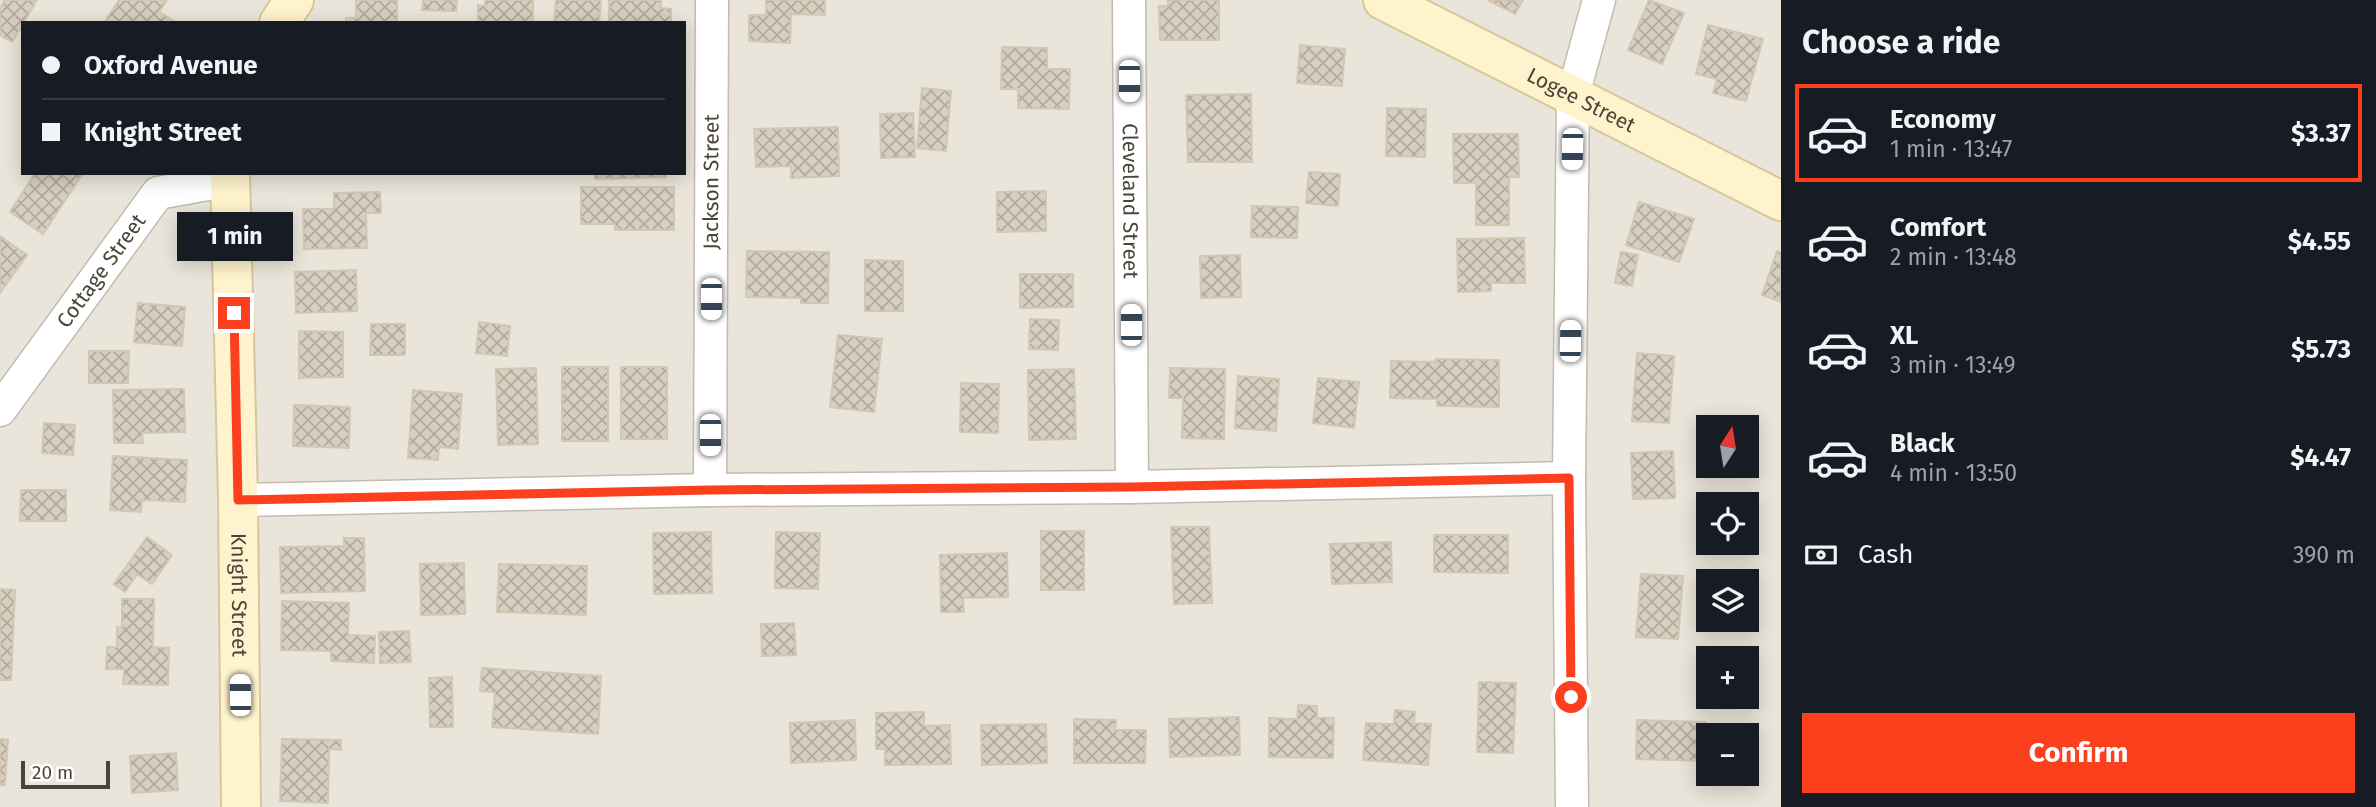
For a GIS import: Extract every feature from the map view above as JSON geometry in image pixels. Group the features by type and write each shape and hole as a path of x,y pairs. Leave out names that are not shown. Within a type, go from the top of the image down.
{"street":[{"path":"280,21 294,0"},
{"name":"Jackson Street","path":"710,490 712,0"},
{"name":"Cleveland Street","path":"1129,0 1132,487"},
{"name":"Logee Street","path":"1383,0 1781,201"},
{"path":"1572,807 1569,478 1573,95 1599,0"},
{"name":"Cottage Street","path":"3,401 158,193 230,177"},
{"name":"Knight Street","path":"230,177 238,500 241,807"},
{"path":"238,500 710,490 1132,487 1569,478"}],"shaded area":[{"path":"0,0 1781,0 1781,807 0,807"}],"building":[{"path":"5,0 37,0 24,21 21,21 21,27 12,42 0,35 0,8"},
{"path":"119,0 167,0 159,12 174,21 105,21"},
{"path":"356,0 397,0 397,21 346,21 346,18 356,18"},
{"path":"423,0 457,0 456,11 422,10"},
{"path":"485,0 533,0 533,21 478,21 478,5 485,6"},
{"path":"556,0 601,0 599,21 554,21"},
{"path":"609,0 661,0 661,8 671,9 671,21 609,21"},
{"path":"766,0 825,0 825,15 791,14 790,43 749,41 749,15 766,15"},
{"path":"1168,0 1219,0 1219,40 1160,40 1159,6 1168,6"},
{"path":"1488,0 1523,0 1515,14"},
{"path":"1649,0 1684,13 1662,64 1628,50"},
{"path":"1708,25 1763,39 1746,101 1713,93 1717,79 1696,74"},
{"path":"1300,45 1345,49 1342,86 1297,83"},
{"path":"1002,47 1047,48 1047,69 1070,69 1069,109 1018,108 1018,89 1001,89"},
{"path":"922,88 951,91 946,151 917,148"},
{"path":"1251,94 1252,162 1188,162 1186,95"},
{"path":"1387,108 1426,109 1425,157 1386,156"},
{"path":"913,113 915,157 881,158 880,114"},
{"path":"838,127 839,176 791,178 791,166 756,167 754,129"},
{"path":"1453,134 1518,134 1519,177 1509,177 1509,225 1476,225 1476,183 1454,183"},
{"path":"1309,172 1340,174 1338,206 1306,203"},
{"path":"34,175 82,175 43,234 10,212"},
{"path":"595,175 666,175 666,177 595,179"},
{"path":"581,187 674,187 674,230 615,230 615,224 581,224"},
{"path":"1046,191 1046,231 997,232 997,192"},
{"path":"380,192 381,213 366,213 367,248 304,249 303,209 334,209 334,193"},
{"path":"1639,202 1694,219 1679,262 1626,245"},
{"path":"1252,206 1298,207 1297,238 1251,237"},
{"path":"0,236 27,255 0,293"},
{"path":"1524,238 1525,283 1491,283 1491,291 1458,292 1457,239"},
{"path":"747,251 829,252 828,303 801,303 801,298 746,297"},
{"path":"1777,251 1781,252 1781,302 1762,295"},
{"path":"1621,252 1638,255 1632,286 1615,283"},
{"path":"1240,255 1241,297 1201,298 1200,256"},
{"path":"865,260 903,261 903,311 865,311"},
{"path":"356,270 357,311 296,313 295,272"},
{"path":"1020,274 1073,274 1073,307 1020,308"},
{"path":"138,303 185,307 182,346 134,342"},
{"path":"1030,319 1059,320 1058,350 1029,349"},
{"path":"479,322 510,326 507,356 476,353"},
{"path":"371,324 405,324 405,355 370,355"},
{"path":"299,331 343,332 343,377 299,378"},
{"path":"838,335 882,339 874,412 830,407"},
{"path":"89,351 129,351 128,383 89,383"},
{"path":"1637,353 1674,356 1669,423 1632,421"},
{"path":"1436,359 1499,360 1499,407 1437,406 1437,399 1390,398 1391,361 1435,362"},
{"path":"562,367 608,367 608,441 562,441"},
{"path":"621,367 667,367 667,439 621,439"},
{"path":"536,368 538,444 498,445 496,369"},
{"path":"1170,368 1225,369 1224,439 1182,438 1183,398 1169,398"},
{"path":"1074,369 1076,439 1029,440 1028,370"},
{"path":"1238,376 1279,379 1276,431 1235,428"},
{"path":"1318,378 1359,382 1354,428 1313,423"},
{"path":"961,383 999,384 998,433 960,432"},
{"path":"184,389 185,432 142,433 143,443 114,443 113,390"},
{"path":"413,390 462,394 458,449 439,447 438,460 408,458"},
{"path":"294,405 350,407 349,448 293,446"},
{"path":"44,423 75,425 73,455 42,453"},
{"path":"1673,451 1675,498 1633,499 1631,453"},
{"path":"113,456 187,460 185,502 142,500 141,512 110,510"},
{"path":"21,490 66,490 66,521 20,521"},
{"path":"1171,527 1209,527 1212,603 1174,604"},
{"path":"1041,531 1084,531 1084,590 1041,590"},
{"path":"711,532 712,593 654,594 653,533"},
{"path":"776,532 820,533 818,589 775,588"},
{"path":"1434,535 1508,535 1508,573 1434,572"},
{"path":"147,537 172,555 152,584 137,574 125,592 114,584"},
{"path":"344,538 364,538 365,591 281,593 280,547 344,546"},
{"path":"1391,542 1392,582 1332,584 1330,544"},
{"path":"1007,553 1008,597 963,598 964,612 941,612 940,555"},
{"path":"464,563 465,614 421,615 420,564"},
{"path":"499,564 587,566 586,615 497,612"},
{"path":"1641,574 1683,576 1678,639 1636,637"},
{"path":"0,589 15,590 11,680 0,680"},
{"path":"122,599 154,599 153,647 169,648 168,685 123,684 124,669 106,669 107,647 117,647 117,627 122,628"},
{"path":"282,601 349,603 348,635 375,636 374,663 331,661 331,651 281,650"},
{"path":"794,623 796,655 762,656 761,624"},
{"path":"409,631 411,662 380,663 379,632"},
{"path":"482,668 601,676 598,734 492,727 495,692 480,691"},
{"path":"452,677 453,727 430,727 429,678"},
{"path":"1479,682 1516,683 1513,753 1477,752"},
{"path":"1298,705 1317,706 1317,718 1334,718 1333,758 1269,757 1269,718 1297,719"},
{"path":"1395,710 1415,712 1414,723 1431,724 1428,765 1363,760 1366,723 1394,724"},
{"path":"924,712 924,726 950,725 951,764 885,765 885,749 876,749 876,713"},
{"path":"1239,717 1240,755 1170,757 1169,719"},
{"path":"1074,719 1116,720 1115,730 1146,730 1145,763 1074,763"},
{"path":"855,720 856,760 791,763 790,723"},
{"path":"1637,720 1705,722 1696,723 1696,761 1636,759"},
{"path":"1046,724 1047,763 982,765 981,725"},
{"path":"0,739 8,740 5,785 0,785"},
{"path":"282,739 341,740 341,750 329,749 328,803 280,801"},
{"path":"176,753 178,790 132,793 130,756"}],"route":[{"path":"234,313 238,500 710,490 1132,487 1569,478 1571,697"}]}
